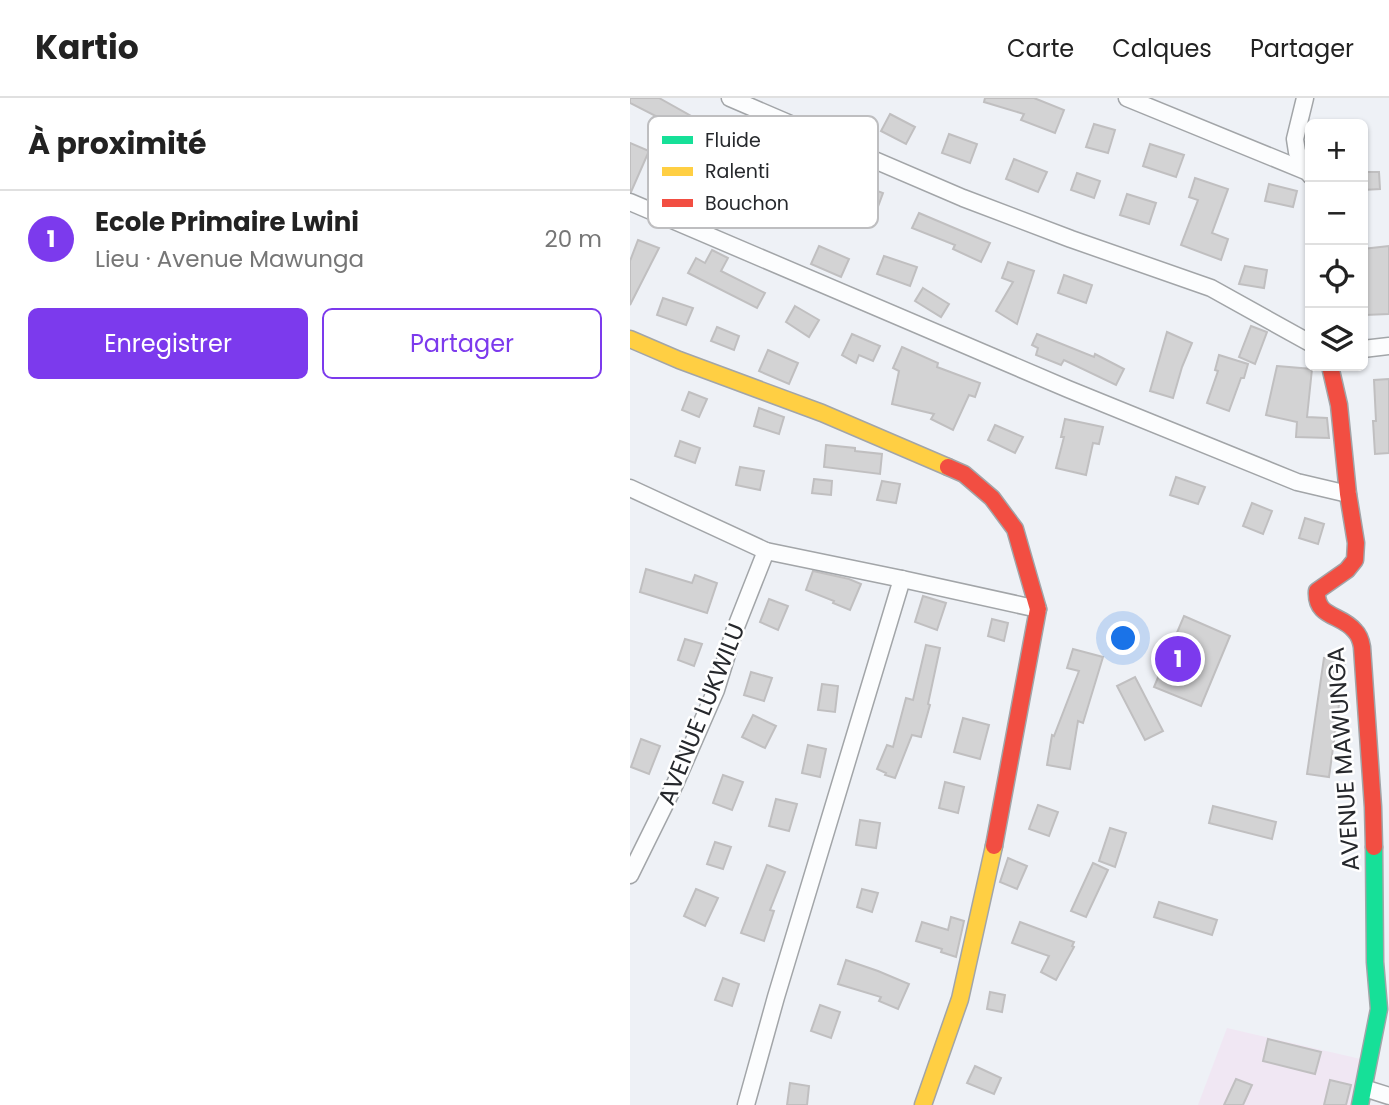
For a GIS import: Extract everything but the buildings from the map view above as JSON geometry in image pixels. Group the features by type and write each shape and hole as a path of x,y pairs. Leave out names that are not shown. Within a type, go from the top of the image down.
{"street":[{"path":"730,98 772,116"},
{"path":"1127,98 1305,171"},
{"path":"1304,98 1295,139 1297,152 1305,166"},
{"path":"878,162 963,198 1211,288 1305,340"},
{"path":"630,202 648,210"},
{"path":"691,228 1080,394 1297,482 1348,494"},
{"path":"630,339 822,413 964,474 992,498 1015,528 1038,609 990,864 960,999 923,1105"},
{"path":"1368,348 1389,346"},
{"name":"AVENUE MAWUNGA","path":"1331,371 1339,405 1356,543 1355,560 1347,570 1317,591 1315,598 1325,611 1350,624 1358,634 1362,646 1373,807 1375,962 1379,1009 1360,1105"},
{"path":"631,493 766,551 1038,609"},
{"name":"AVENUE LUKWILU","path":"630,875 675,784 716,690 734,632 766,551"},
{"path":"746,1105 902,579"},
{"path":"1364,1088 1389,1096"}],"shaded area":[{"path":"1227,1028 1365,1060 1353,1105 1198,1105"}],"traffic: fast":[{"path":"1360,1105 1379,1009 1375,962 1374,847"}],"traffic: slow":[{"path":"630,339 822,413 948,467"},
{"path":"923,1105 960,999 994,846"}],"traffic: jam":[{"path":"1331,371 1339,405 1356,543 1355,560 1347,570 1317,591 1320,606 1350,626 1359,636 1362,645 1374,847"},
{"path":"948,467 964,474 992,498 1015,529 1038,609 994,846"}],"place":[{"name":"Ecole Primaire Lwini","path":"1178,659"}]}
